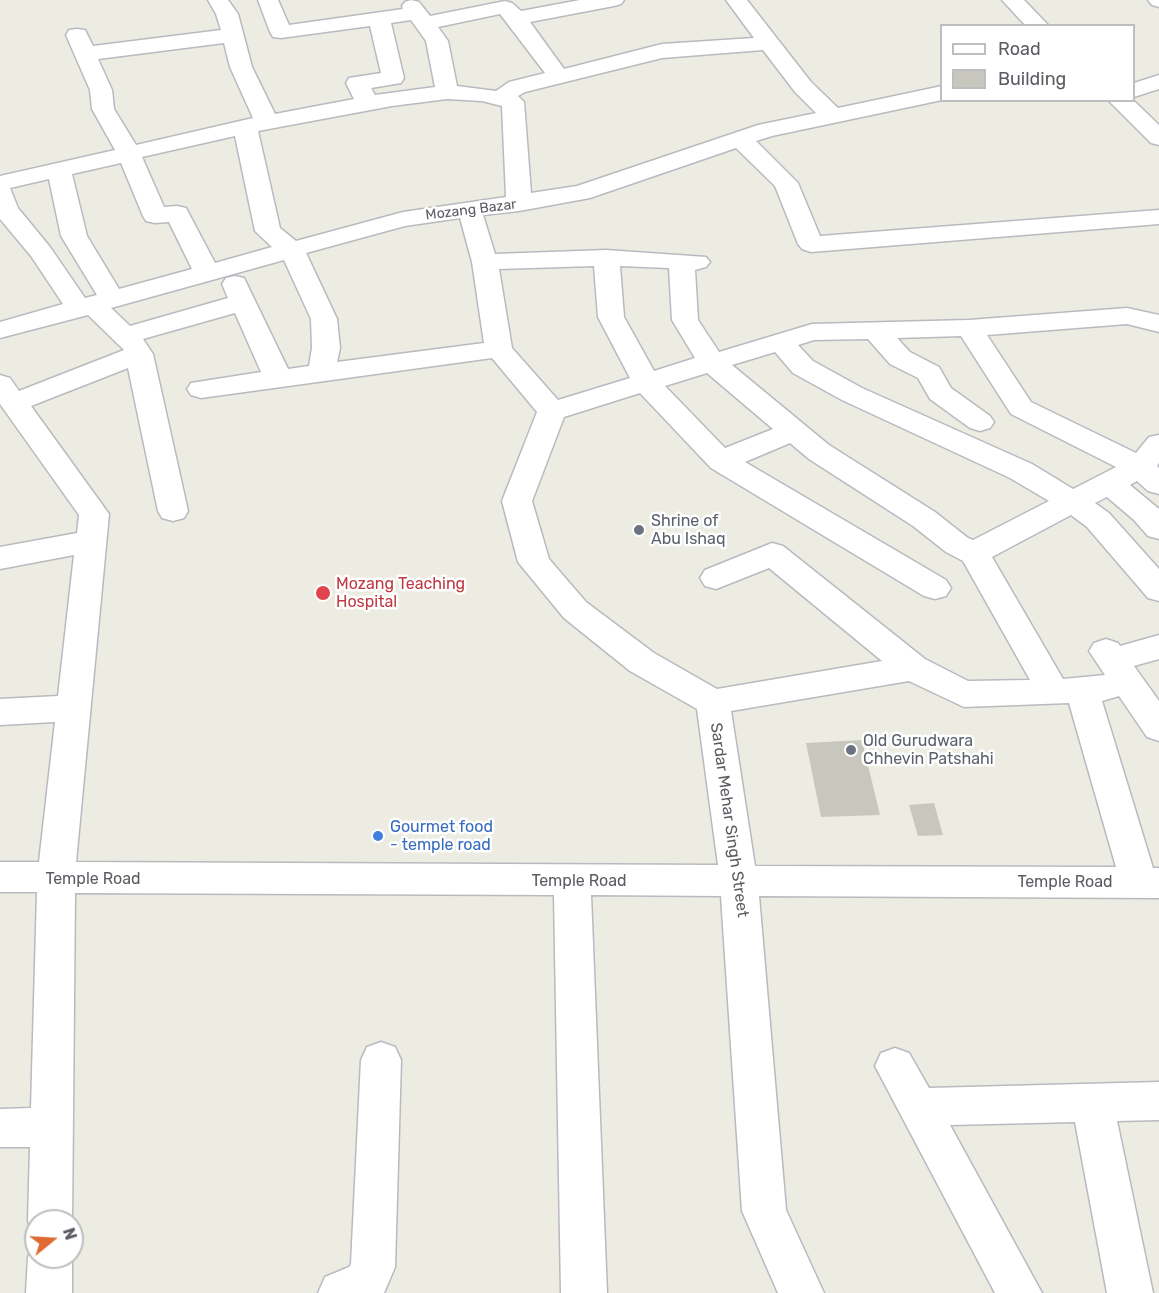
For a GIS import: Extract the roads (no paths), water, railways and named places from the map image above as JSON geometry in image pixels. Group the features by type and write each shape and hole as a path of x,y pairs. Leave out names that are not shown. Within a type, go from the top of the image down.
{"street":[{"path":"218,0 227,14 241,67 265,116 253,125"},
{"path":"268,0 281,32 416,12 505,7 516,18 559,77"},
{"path":"516,18 590,2 614,0"},
{"path":"736,0 803,87 833,116"},
{"path":"1012,0 1037,24"},
{"path":"416,12 437,41 447,92"},
{"path":"368,105 357,83 393,78 379,18"},
{"path":"233,35 81,44 101,90 103,110 129,154 155,216 177,213 218,271 244,302 278,378"},
{"path":"500,98 518,87 662,51 769,43"},
{"path":"1135,90 1159,82"},
{"path":"0,183 253,125 447,92 483,94 513,102 519,204"},
{"name":"Mozang Bazar","path":"0,330 403,219 469,208 519,204 581,193 766,130 940,93"},
{"path":"1121,102 1159,138"},
{"path":"253,125 268,231 292,250 324,319 326,348 321,373"},
{"path":"740,139 786,183 811,244 1159,217"},
{"path":"59,171 74,236 95,305"},
{"path":"0,191 6,210 41,252 132,345 174,511"},
{"path":"469,208 485,262 499,349 552,411 813,332 969,328 1127,316 1159,324"},
{"path":"485,262 606,258 689,262 685,320 712,363 819,452 924,519 957,545 974,553 1068,691 1149,883"},
{"path":"606,258 611,317 646,383 720,461 935,588"},
{"path":"50,1209 56,879 94,514 7,393 244,302"},
{"path":"969,328 1021,408 1149,476"},
{"path":"877,332 900,358 929,373 940,393 980,422"},
{"path":"780,342 803,367 852,394 1021,471 1073,502 1098,520 1159,590"},
{"path":"201,389 499,349"},
{"name":"Sardar Mehar Singh Street","path":"552,411 517,501 534,562 575,610 642,662 713,702 739,881 764,1211 801,1293"},
{"path":"720,461 793,431"},
{"path":"1149,476 1159,444"},
{"path":"974,553 1109,483 1149,476"},
{"path":"1109,483 1145,513 1159,529"},
{"path":"0,558 91,542"},
{"path":"716,578 772,554 913,668 964,694 1096,690 1115,664 1159,647"},
{"path":"1115,664 1159,728"},
{"path":"713,702 913,668"},
{"path":"0,712 74,708"},
{"name":"Temple Road","path":"0,878 1149,883"},
{"path":"572,880 584,1293"},
{"path":"341,1293 365,1283 373,1267 381,1060"},
{"path":"895,1066 1019,1293"},
{"path":"917,1107 1159,1101"},
{"path":"1092,1103 1130,1293"},
{"path":"0,1128 51,1127"},
{"path":"49,1293 50,1269"}],"place":[{"name":"Shrine of Abu Ishaq","path":"639,530"},
{"name":"Mozang Teaching Hospital","path":"323,593"},
{"name":"Old Gurudwara Chhevin Patshahi","path":"851,750"},
{"name":"Gourmet food - temple road","path":"378,836"}]}
